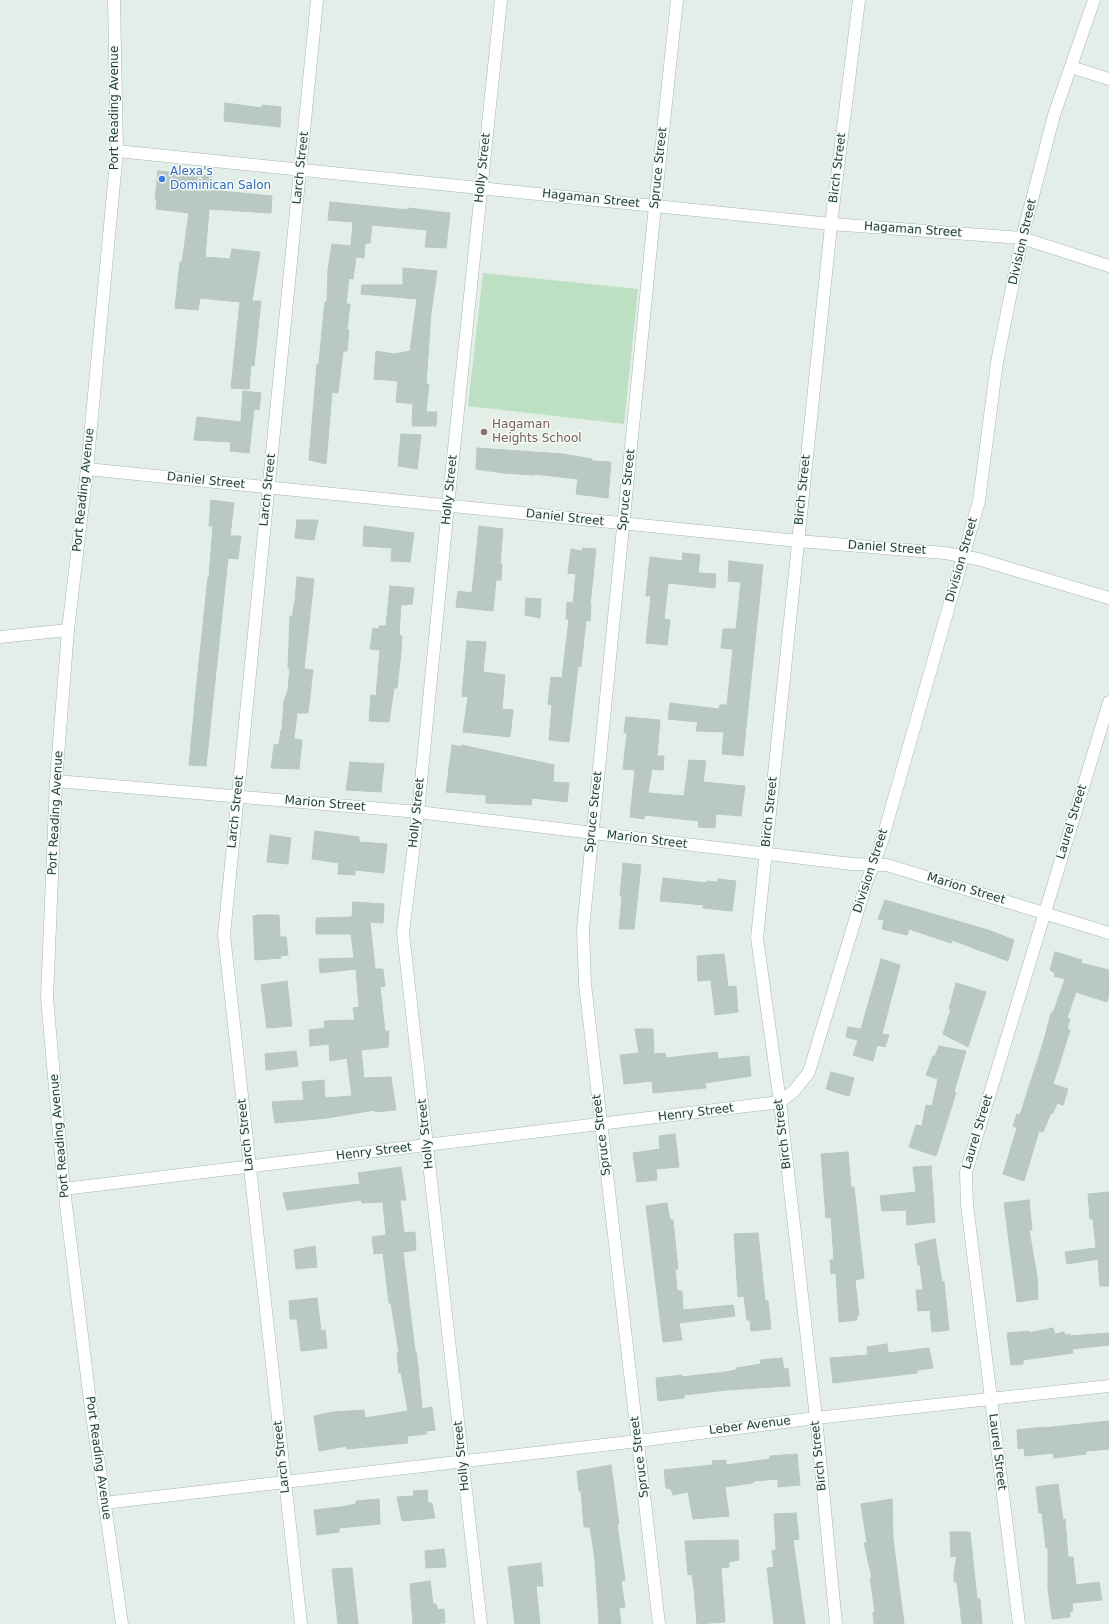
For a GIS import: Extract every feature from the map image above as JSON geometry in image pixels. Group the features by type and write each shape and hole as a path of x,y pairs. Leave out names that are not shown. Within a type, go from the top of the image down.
{"street":[{"name":"Port Reading Avenue","path":"114,0 117,151 87,469 68,630 56,781 47,998 64,1189 104,1503 122,1624"},
{"name":"Larch Street","path":"301,1624 224,935 318,0"},
{"name":"Holly Street","path":"481,1624 403,933 418,812 448,506 501,0"},
{"name":"Spruce Street","path":"659,1624 585,984 583,929 677,0"},
{"name":"Birch Street","path":"836,1624 816,1418 780,1102 757,938 831,224 859,0"},
{"name":"Division Street","path":"780,1102 794,1092 808,1072 873,865 881,844 979,501 997,362 1022,238 1054,115 1094,0"},
{"path":"1071,67 1109,79"},
{"name":"Hagaman Street","path":"117,151 831,224 1022,238 1109,266"},
{"name":"Daniel Street","path":"87,469 798,542 945,553 963,557 978,558 1109,598"},
{"path":"0,637 68,630"},
{"name":"Laurel Street","path":"1019,1624 967,1205 966,1172 1109,702"},
{"name":"Marion Street","path":"56,781 418,812 852,864 887,865 1109,933"},
{"name":"Henry Street","path":"64,1189 601,1125 780,1102"},
{"name":"Leber Avenue","path":"104,1503 638,1441 816,1418 1109,1386"}],"green space":[{"path":"483,273 638,289 624,424 468,406"}],"building":[{"path":"225,103 262,108 262,105 281,107 280,127 224,121"},
{"path":"158,171 212,176 210,190 272,196 271,213 209,209 205,257 230,259 232,249 260,252 252,301 261,301 254,366 251,365 249,389 231,388 240,302 200,298 198,310 175,308 180,262 182,262 189,213 156,209 157,200 155,199"},
{"path":"330,202 450,213 446,248 425,247 427,230 372,225 370,243 365,243 364,258 356,257 353,279 349,278 346,304 350,304 347,330 349,330 347,351 343,351 338,393 332,392 326,464 309,460 317,364 319,364 325,302 327,302 328,269 332,244 351,246 353,222 328,220"},
{"path":"403,268 437,271 431,313 426,384 429,384 426,412 437,412 436,426 412,426 413,404 396,402 398,381 374,379 376,351 394,354 410,351 417,299 361,294 362,285 403,285"},
{"path":"243,391 261,393 259,410 254,409 249,453 230,451 231,442 194,440 197,417 241,422"},
{"path":"401,434 421,435 417,469 398,466"},
{"path":"477,448 563,454 592,459 592,461 611,462 608,498 576,494 578,479 534,474 503,473 476,469"},
{"path":"211,500 234,503 230,536 241,536 238,559 228,558 206,766 189,765 209,577 213,526 209,526"},
{"path":"297,520 318,520 314,540 295,538"},
{"path":"364,526 414,533 410,562 391,561 392,548 363,546"},
{"path":"479,526 503,529 500,564 502,564 501,580 496,580 493,611 456,607 458,591 472,593"},
{"path":"583,548 596,549 590,605 590,621 586,620 581,667 578,666 569,742 549,740 552,705 548,704 551,677 562,678 569,619 566,619 567,602 573,603 576,574 568,573 571,549 582,551"},
{"path":"683,553 700,555 698,573 716,574 715,588 668,583 664,619 670,620 667,645 646,643 651,596 646,596 650,557 682,561"},
{"path":"729,561 763,565 743,756 722,754 724,732 696,731 698,722 668,719 670,703 719,709 720,705 727,705 733,649 721,648 723,629 736,629 741,582 728,581"},
{"path":"297,577 314,579 304,669 313,670 308,713 297,713 294,739 302,740 299,769 271,768 274,745 279,744 282,730 284,701 288,690 290,668 288,668 290,616 292,617 295,601"},
{"path":"390,586 414,588 412,604 401,605 399,635 402,636 401,652 397,688 394,688 389,722 369,721 371,695 376,696 380,650 370,649 373,628 379,629 379,626 386,626"},
{"path":"526,598 541,599 540,618 525,615"},
{"path":"467,641 486,642 483,672 505,675 502,709 513,710 510,737 463,732 468,697 462,696"},
{"path":"626,717 660,720 657,756 664,756 663,770 652,769 648,793 684,796 689,760 706,761 703,782 745,786 741,816 716,814 715,828 698,827 699,821 645,815 644,819 630,817 635,770 623,769 627,733 624,733"},
{"path":"452,745 461,747 461,745 554,765 553,782 569,783 567,802 532,798 531,805 486,803 486,795 446,792"},
{"path":"350,762 384,764 381,792 346,790"},
{"path":"315,831 359,837 359,842 387,844 384,873 355,870 355,875 338,874 339,863 312,859"},
{"path":"270,835 291,838 288,864 267,862"},
{"path":"623,863 641,865 634,929 619,929"},
{"path":"663,878 707,883 707,881 717,882 718,879 736,881 732,911 703,908 704,905 660,901"},
{"path":"885,900 988,930 1014,940 1008,961 952,940 951,943 909,929 907,935 882,929 884,920 878,919"},
{"path":"353,902 384,904 383,923 370,922 375,969 383,969 385,986 380,987 385,1031 389,1031 388,1047 361,1050 364,1078 391,1077 396,1110 375,1112 375,1110 327,1118 275,1123 272,1102 304,1100 302,1082 324,1080 325,1098 352,1096 347,1058 330,1061 329,1044 310,1046 309,1030 325,1028 324,1021 355,1020 353,1008 359,1007 356,969 320,973 319,959 354,958 351,934 316,934 316,918 352,917"},
{"path":"279,915 280,937 286,937 288,955 280,956 281,958 255,960 253,916"},
{"path":"1055,952 1082,960 1081,963 1109,970 1109,994 1107,1002 1076,992 1067,1018 1070,1019 1067,1029 1070,1030 1053,1084 1068,1089 1063,1105 1057,1103 1043,1132 1039,1131 1024,1181 1003,1174 1017,1128 1013,1126 1017,1114 1020,1115 1051,1013 1053,1013 1065,979 1054,976 1055,973 1050,970"},
{"path":"724,954 728,987 736,986 738,1012 715,1015 711,980 698,981 697,956"},
{"path":"881,959 900,965 882,1034 889,1035 885,1047 877,1045 873,1061 853,1055 858,1040 846,1037 848,1027 861,1029"},
{"path":"287,981 292,1026 267,1028 261,985"},
{"path":"956,983 986,992 968,1047 943,1034 951,1009 949,1009"},
{"path":"635,1029 653,1029 654,1054 665,1053 666,1058 717,1052 718,1059 749,1056 751,1076 705,1083 706,1088 653,1093 652,1081 624,1084 620,1055 639,1053"},
{"path":"939,1046 966,1051 954,1092 956,1093 936,1156 909,1147 916,1125 922,1126 926,1105 932,1106 938,1079 926,1075 933,1056 935,1056"},
{"path":"296,1051 298,1066 266,1070 265,1054"},
{"path":"831,1072 854,1078 849,1096 826,1089"},
{"path":"675,1134 679,1167 656,1169 657,1180 637,1182 633,1153 660,1149 659,1136"},
{"path":"848,1152 851,1187 854,1187 864,1278 855,1280 859,1315 857,1315 857,1320 839,1322 836,1273 831,1274 830,1260 834,1260 831,1217 826,1218 821,1154"},
{"path":"931,1166 935,1222 907,1225 906,1210 882,1211 880,1196 916,1192 913,1167"},
{"path":"401,1167 406,1200 400,1200 404,1233 415,1232 416,1250 403,1252 422,1409 432,1407 435,1430 426,1431 427,1434 407,1436 408,1443 347,1449 347,1446 319,1451 314,1416 333,1412 364,1410 365,1418 408,1411 401,1372 399,1373 397,1353 399,1353 391,1303 389,1303 383,1253 374,1254 372,1237 386,1235 383,1202 362,1203 361,1200 287,1210 283,1193 360,1184 358,1173"},
{"path":"1109,1192 1109,1286 1100,1286 1098,1259 1067,1264 1065,1252 1096,1248 1093,1219 1090,1219 1088,1194"},
{"path":"1029,1200 1032,1230 1029,1230 1037,1276 1038,1299 1017,1302 1004,1203"},
{"path":"667,1203 670,1220 673,1220 678,1269 675,1269 677,1290 682,1292 683,1310 733,1305 735,1316 679,1323 682,1340 663,1342 646,1206"},
{"path":"758,1233 765,1301 768,1301 771,1329 751,1331 750,1320 747,1320 744,1296 738,1297 734,1234"},
{"path":"935,1239 942,1282 944,1282 949,1330 932,1332 930,1310 918,1311 916,1290 923,1290 920,1265 918,1265 915,1244"},
{"path":"315,1246 317,1267 296,1269 294,1250"},
{"path":"317,1298 321,1331 325,1330 327,1348 301,1351 297,1319 290,1319 289,1301"},
{"path":"1053,1328 1055,1334 1064,1332 1065,1335 1070,1334 1070,1336 1109,1333 1109,1345 1072,1349 1073,1353 1023,1360 1023,1364 1011,1365 1007,1333 1029,1331 1029,1333"},
{"path":"887,1344 888,1353 929,1348 933,1368 918,1370 917,1373 833,1383 830,1358 868,1355 867,1347"},
{"path":"782,1358 784,1369 788,1368 790,1386 727,1390 684,1395 684,1398 658,1401 656,1378 682,1375 682,1377 725,1372 736,1370 736,1368 761,1364 760,1360"},
{"path":"1109,1421 1109,1449 1086,1451 1086,1454 1054,1458 1053,1453 1025,1456 1024,1448 1018,1449 1017,1430"},
{"path":"797,1454 800,1485 778,1487 778,1479 754,1481 753,1483 725,1487 729,1516 693,1519 688,1492 673,1495 671,1489 666,1488 664,1470 713,1465 712,1461 726,1460 726,1465 770,1459 770,1456"},
{"path":"611,1465 625,1580 621,1581 625,1607 619,1608 621,1624 599,1624 595,1560 590,1527 584,1527 581,1491 579,1491 577,1471"},
{"path":"1058,1484 1063,1520 1065,1519 1068,1557 1073,1557 1076,1585 1099,1582 1102,1600 1072,1603 1073,1611 1070,1612 1070,1617 1052,1619 1048,1588 1048,1548 1046,1548 1042,1513 1039,1513 1036,1487"},
{"path":"427,1490 428,1503 432,1503 435,1518 402,1521 397,1497 414,1496 413,1491"},
{"path":"379,1499 380,1524 339,1528 339,1532 317,1535 314,1510 356,1504 356,1501"},
{"path":"892,1499 893,1539 904,1624 874,1624 873,1612 875,1612 870,1578 872,1578 864,1543 867,1543 861,1504"},
{"path":"796,1513 799,1539 793,1540 805,1624 774,1624 767,1568 774,1567 772,1551 776,1550 774,1514"},
{"path":"950,1532 970,1532 977,1599 980,1599 982,1624 962,1624 957,1582 954,1582 957,1556 951,1557"},
{"path":"738,1540 739,1560 729,1562 729,1567 721,1568 725,1622 697,1624 692,1574 688,1575 685,1541"},
{"path":"444,1549 446,1567 426,1568 425,1551"},
{"path":"541,1563 543,1586 536,1586 540,1624 515,1624 508,1567"},
{"path":"352,1568 358,1624 338,1624 332,1569"},
{"path":"430,1581 433,1604 436,1604 438,1610 444,1609 445,1623 413,1624 410,1584"}],"place":[{"name":"Alexa's Dominican Salon","path":"162,179"},
{"name":"Hagaman Heights School","path":"484,432"}]}
